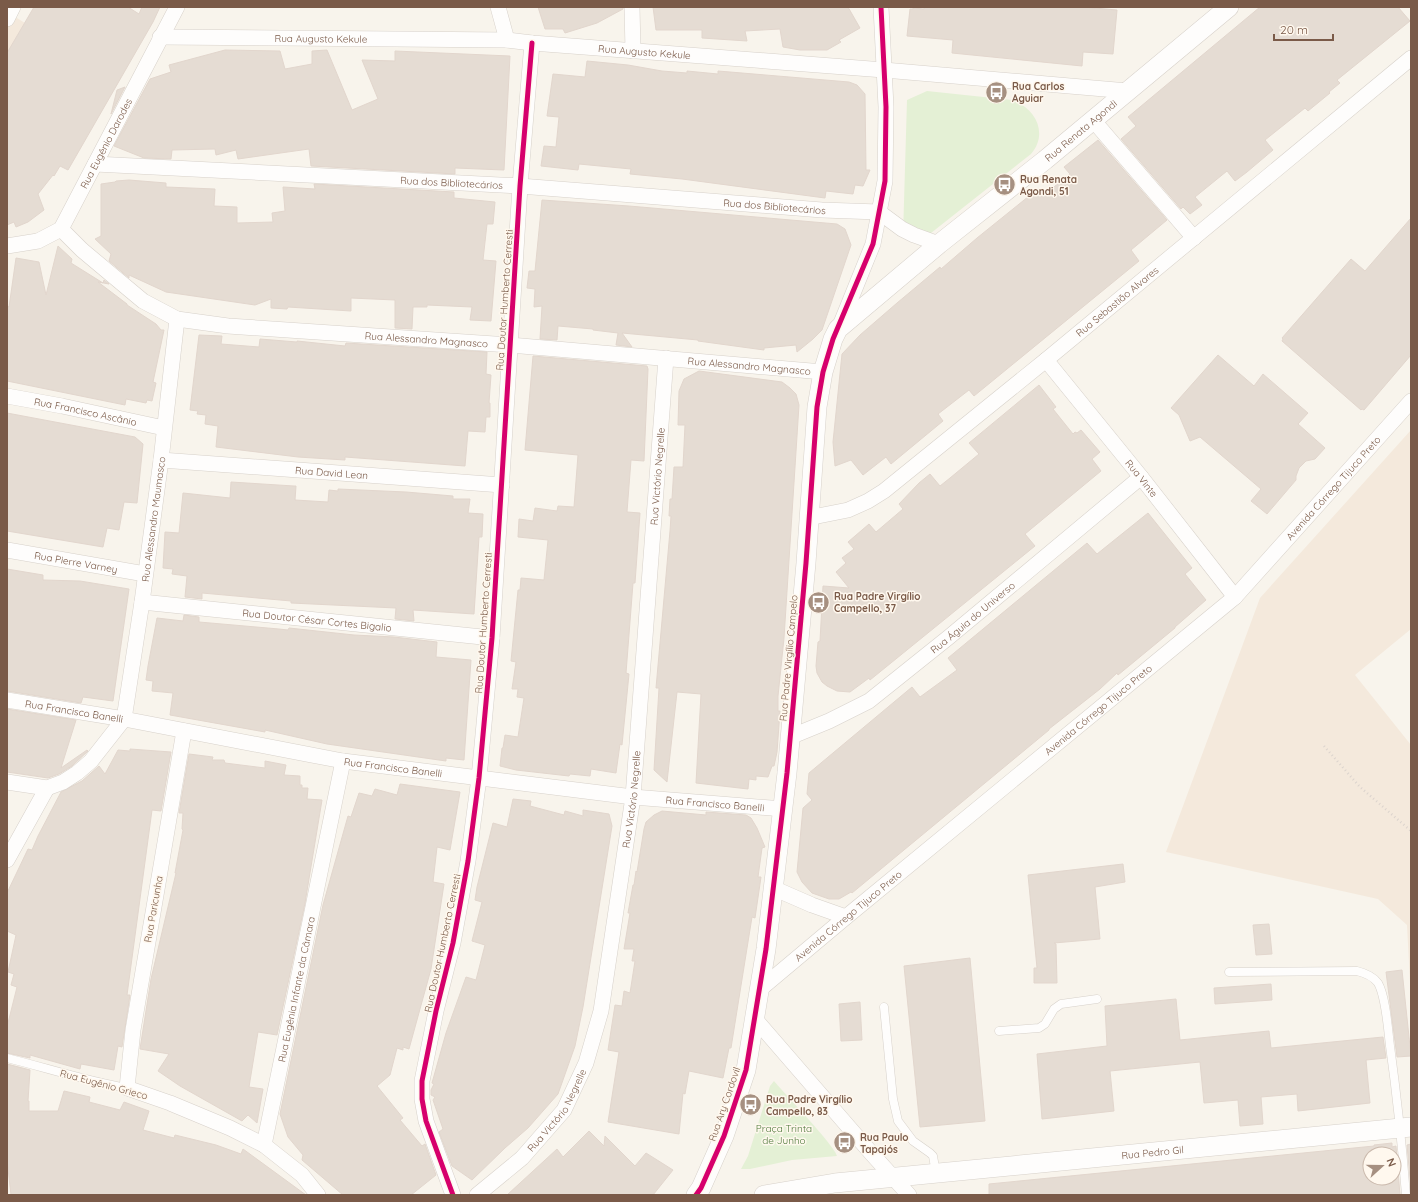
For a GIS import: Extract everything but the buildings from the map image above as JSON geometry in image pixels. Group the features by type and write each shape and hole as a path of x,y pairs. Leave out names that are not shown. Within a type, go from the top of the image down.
{"street":[{"path":"7,19 13,7"},
{"name":"Rua Eugênio Darodes","path":"61,229 177,7"},
{"path":"498,7 507,40"},
{"path":"632,7 633,51"},
{"path":"838,329 873,244 885,181 886,107 881,7"},
{"name":"Rua Renata Agondi","path":"838,329 939,244 1045,160 1229,7"},
{"name":"Rua Augusto Kekule","path":"160,37 507,40 1128,91"},
{"name":"Rua Doutor Humberto Cerresti","path":"453,1195 426,1121 422,1099 422,1081 436,1011 453,943 468,861 479,778 492,638 520,186 532,43"},
{"name":"Rua Sebastião Alvares","path":"808,518 848,510 868,502 884,491 1046,360 1411,58"},
{"path":"1093,120 1194,238"},
{"name":"Rua dos Bibliotecários","path":"95,164 520,186 822,210 879,212"},
{"path":"879,212 902,229 939,244"},
{"path":"7,246 38,241 61,229"},
{"name":"Rua Alessandro Magnasco","path":"61,229 82,250 143,301 177,319 228,326 510,345 823,372"},
{"name":"Rua Alessandro Maumasco","path":"124,720 161,460 177,319"},
{"name":"Rua Padre Virgílio Campelo","path":"759,990 783,809 806,563 817,408 823,372 833,339 838,329"},
{"name":"Rua Victório Negrelle","path":"477,1195 522,1158 564,1110 586,1063 601,1011 633,797 666,358"},
{"name":"Rua Vinte","path":"1046,360 1141,477 1235,598"},
{"name":"Rua Francisco Ascânio","path":"7,396 164,428"},
{"name":"Avenida Córrego Tijuco Preto","path":"759,990 1235,598 1411,401"},
{"name":"Rua David Lean","path":"161,460 502,485"},
{"name":"Rua Águia do Universo","path":"790,737 830,721 869,701 949,637 1141,477"},
{"name":"Rua Pierre Varney","path":"7,550 145,574"},
{"name":"Rua Doutor César Cortes Bigalio","path":"142,602 492,638"},
{"name":"Rua Francisco Banelli","path":"7,700 124,720 343,761 633,797 783,809"},
{"path":"7,782 47,788 67,779 91,761 124,720"},
{"name":"Rua Paricunha","path":"127,1088 132,1030 184,731"},
{"name":"Rua Eugênia Infante da Câmara","path":"264,1145 343,761"},
{"path":"7,860 47,788"},
{"path":"773,888 812,905 846,917"},
{"name":"Rua Ary Cordovil","path":"696,1195 701,1188 724,1136 746,1070 759,990"},
{"path":"755,1018 909,1195"},
{"name":"Rua Eugênio Grieco","path":"127,1088 170,1103 230,1128 264,1145"},
{"name":"Rua Pedro Gil","path":"893,1178 1406,1127"},
{"path":"264,1145 302,1175 318,1195"},
{"path":"764,1195 835,1183 893,1178"}],"lane":[{"path":"1229,972 1358,971 1370,975 1378,984 1387,1019 1406,1127 1406,1195"},
{"path":"999,1031 1039,1028 1045,1024 1054,1009 1061,1004 1097,999"},
{"path":"884,1007 893,1100 898,1121 914,1141 933,1156 936,1174"},
{"name":"Rua Eugênio Grieco","path":"7,1058 89,1080 127,1088"}],"path":[{"path":"1324,746 1360,787 1411,831"}],"shaded area":[{"path":"7,12 25,23 7,54"},
{"path":"1411,430 1411,629 1355,675 1411,745 1411,1002 1407,925 1378,899 1166,852 1260,598"}],"green space":[{"path":"927,91 1012,100 1027,109 1033,115 1037,122 1039,138 1031,154 931,233 903,236 907,100"},
{"name":"Praça Trinta de Junho","path":"774,1081 819,1131 837,1156 792,1160 750,1169 741,1169 748,1156 770,1086"}],"cycle path":[{"path":"696,1195 701,1188 724,1136 746,1070 766,949 787,773 806,563 817,407 823,372 833,339 873,244 885,181 886,107 881,7"},
{"path":"453,1195 426,1121 422,1099 422,1081 436,1011 453,943 468,861 479,778 492,638 520,186 532,43"}],"place":[{"name":"Rua Carlos Aguiar","path":"996,92"},
{"name":"Rua Renata Agondi, 51","path":"1004,185"},
{"name":"Rua Padre Virgílio Campello, 37","path":"818,602"},
{"name":"Rua Padre Virgílio Campello, 83","path":"750,1105"},
{"name":"Rua Paulo Tapajós","path":"844,1143"}]}
